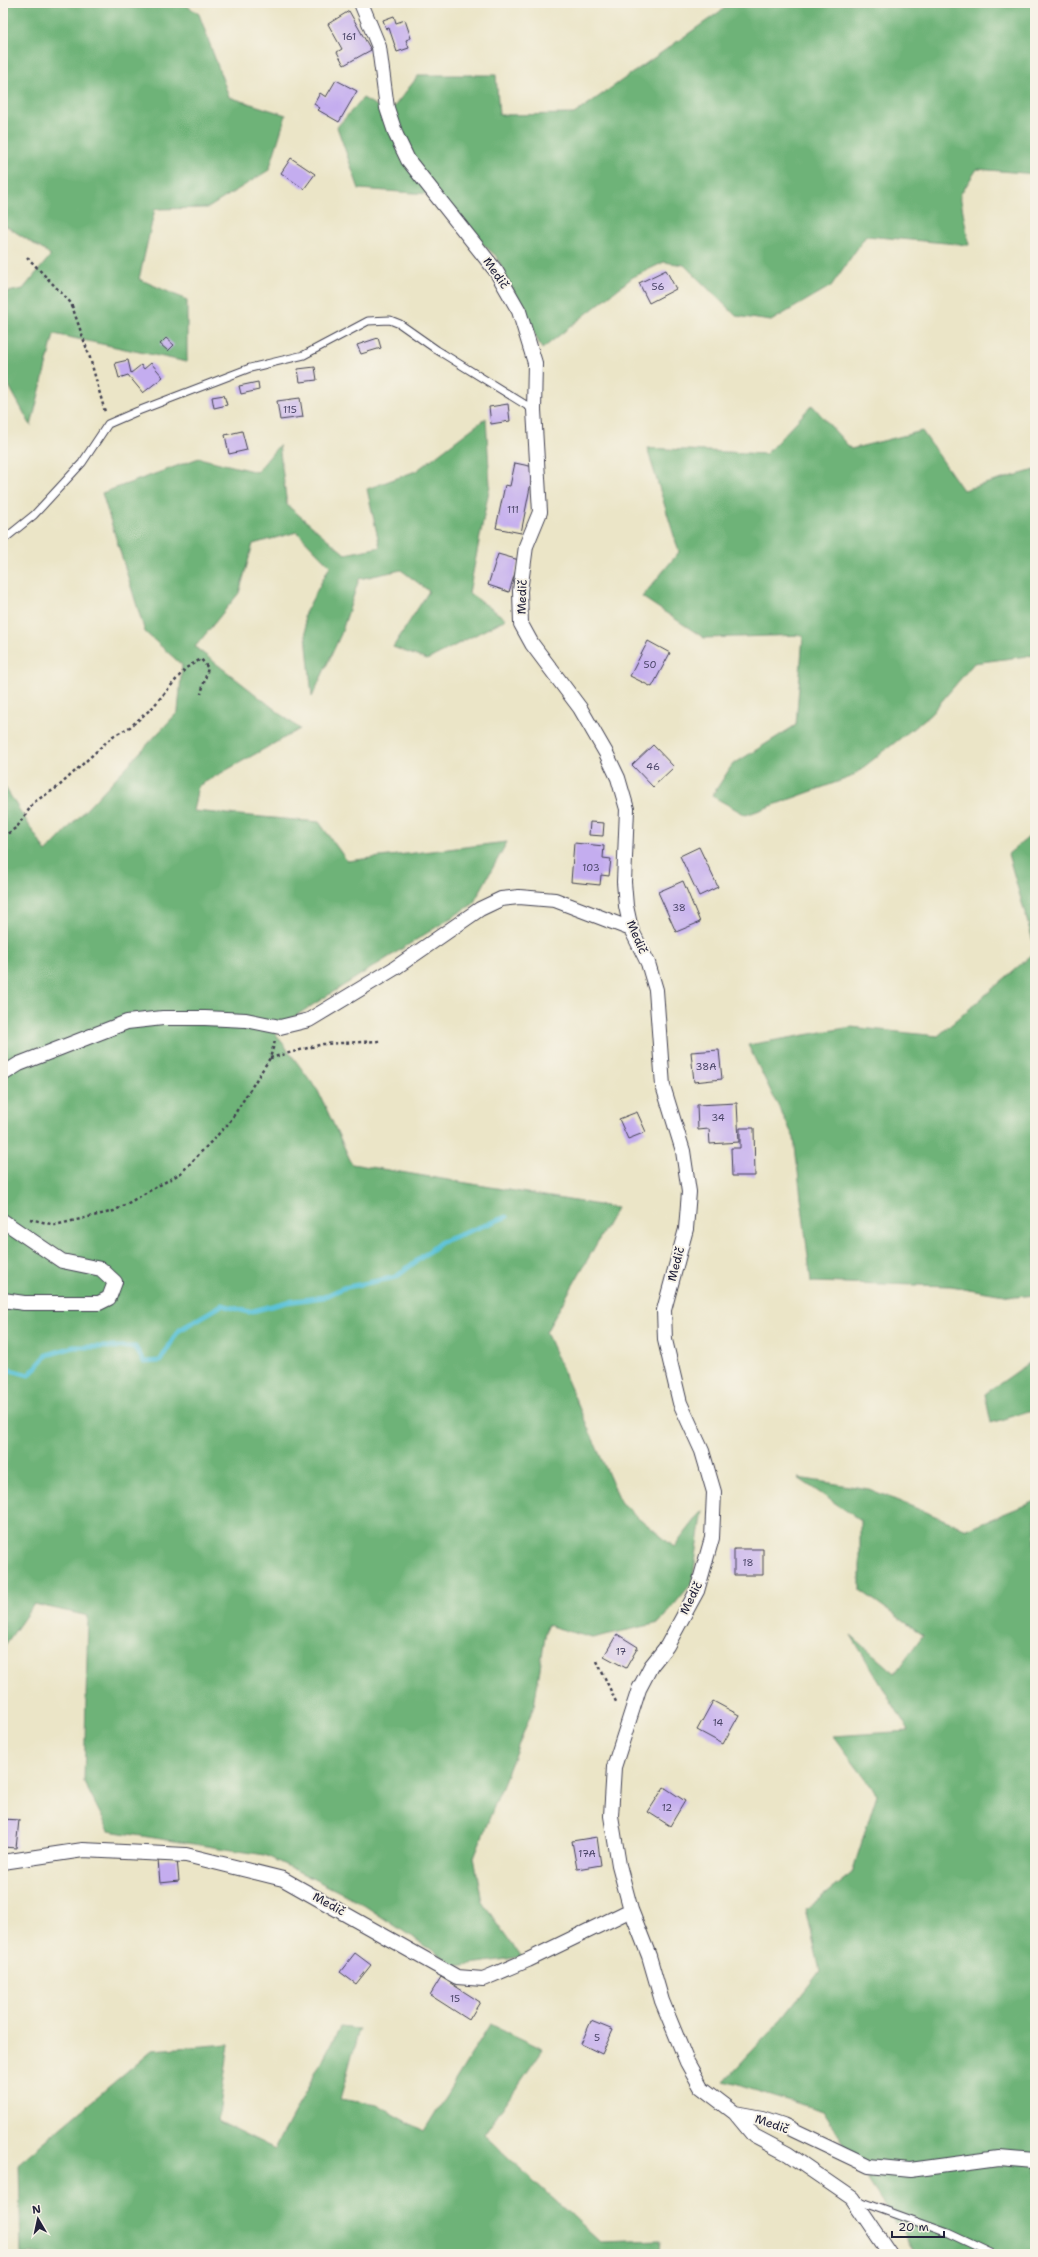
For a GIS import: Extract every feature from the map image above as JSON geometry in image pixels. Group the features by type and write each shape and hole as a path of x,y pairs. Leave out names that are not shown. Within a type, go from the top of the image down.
{"street":[{"name":"Medič","path":"360,3 374,30 379,47 387,108 396,135 408,160 496,271 519,312 535,363 534,410 540,512 526,546 520,591 521,624 532,644 580,708 606,753 618,778 627,809 624,882 631,929 648,963 656,990 663,1086 683,1151 689,1192 686,1229 664,1310 665,1340 680,1403 702,1451 714,1492 712,1538 697,1591 667,1646 639,1689 614,1767 611,1816 619,1865 631,1910 649,1956 662,2000 687,2062 701,2087 735,2113 762,2118 783,2125 869,2166 910,2170 999,2158 1035,2161"},
{"path":"3,1074 19,1064 127,1022 163,1018 205,1018 246,1020 280,1027 308,1020 395,968 480,909 501,900 518,897 555,900 631,929"},
{"path":"3,1221 62,1261 101,1270 115,1282 109,1298 99,1303 24,1303 3,1300"},
{"name":"Medič","path":"3,1862 83,1850 186,1855 283,1879 457,1977 483,1979 528,1960 631,1910"},
{"path":"735,2113 754,2136 788,2154 852,2198 890,2254"}],"lane":[{"path":"3,540 34,515 82,463 108,424 250,368 304,355 321,348 352,328 368,321 379,319 390,320 400,324 437,350 534,410"},
{"path":"852,2198 948,2233 993,2254"}],"path":[{"path":"28,257 71,304 90,358 108,424"},
{"path":"3,837 17,827 34,802 58,786 113,736 130,727 152,708 186,668 201,659 208,668 201,694"},
{"path":"24,1218 54,1225 114,1211 181,1173 229,1123 270,1058 280,1027"},
{"path":"270,1058 323,1044 380,1040"},
{"path":"597,1661 627,1726"}],"green space":[{"path":"3,3 183,3 199,14 229,97 286,115 269,170 208,208 155,209 139,279 187,300 187,362 54,334 31,426 3,375 3,293 23,289 51,255 3,224"},
{"path":"732,3 1035,3 1035,174 977,169 960,195 969,245 866,236 831,286 771,321 736,316 684,265 664,262 633,277 542,349 496,256 428,194 359,189 337,127 363,98 389,113 419,75 496,75 499,115 574,114"},
{"path":"812,405 851,449 922,431 963,490 1035,470 1035,655 974,663 930,715 851,777 746,815 712,796 732,765 796,725 803,635 704,638 642,597 679,552 647,448 766,454"},
{"path":"486,418 490,485 469,593 506,619 427,660 393,647 429,591 401,570 359,579 341,634 312,697 304,615 330,566 297,532 253,544 239,593 195,647 300,729 198,786 193,811 319,822 347,861 507,842 473,904 273,1030 318,1091 352,1164 617,1208 546,1332 621,1503 674,1547 703,1510 692,1583 659,1623 592,1638 547,1625 534,1706 474,1857 482,1902 521,1957 456,1966 356,1900 265,1855 109,1831 84,1782 88,1616 34,1604 3,1648 3,784 46,852 178,712 182,665 145,632 102,493 199,458 257,472 279,445 287,505 345,554 380,547 367,489 416,471"},
{"path":"1035,832 1035,948 1008,854"},
{"path":"1035,952 1035,1295 1016,1297 951,1286 811,1282 794,1138 748,1045 851,1027 938,1036"},
{"path":"1035,1359 1035,1409 991,1423 985,1394"},
{"path":"798,1478 869,1489 967,1529 1035,1501 1035,2254 916,2254 823,2111 724,2081 783,2018 820,1971 806,1909 852,1873 877,1794 833,1736 909,1731 851,1635 895,1673 923,1635 860,1590 860,1520"},
{"path":"490,2024 543,2049 484,2135 600,2242 661,2240 660,2254 21,2254 19,2163 152,2050 229,2044 218,2121 275,2149 340,2027 359,2029 340,2099 377,2105 424,2131"}],"building":[{"path":"349,11 371,50 344,65 337,52 342,49 328,24"},
{"path":"394,16 396,23 405,20 411,38 406,40 409,48 397,52 389,28 386,29 383,20"},
{"path":"336,80 357,91 339,122 318,110 320,108 314,104 320,93 326,97"},
{"path":"291,158 315,174 304,189 281,173"},
{"path":"666,270 676,289 649,303 639,283"},
{"path":"166,338 174,345 168,351 160,344"},
{"path":"378,338 381,348 361,354 357,345"},
{"path":"128,360 131,373 141,365 144,369 151,363 163,377 143,393 128,375 119,378 115,363"},
{"path":"315,367 317,380 300,382 298,369"},
{"path":"258,382 259,390 241,394 239,386"},
{"path":"224,395 227,405 214,408 212,397"},
{"path":"300,398 303,417 280,420 277,401"},
{"path":"508,404 510,421 491,424 489,407"},
{"path":"242,431 247,450 229,454 225,435"},
{"path":"515,463 534,467 521,533 496,528 505,485 510,486"},
{"path":"498,554 519,560 509,592 488,585"},
{"path":"648,641 670,653 652,687 630,676"},
{"path":"653,745 674,767 653,787 632,765"},
{"path":"590,822 604,823 603,836 589,835"},
{"path":"574,843 604,846 603,858 611,859 609,876 601,875 600,885 571,882"},
{"path":"699,847 718,887 699,896 680,856"},
{"path":"683,881 700,922 676,932 658,892"},
{"path":"719,1050 722,1079 694,1082 691,1052"},
{"path":"737,1103 739,1142 710,1144 709,1129 698,1130 697,1105"},
{"path":"637,1112 646,1132 628,1139 619,1119"},
{"path":"740,1128 754,1128 755,1176 732,1176 731,1148 740,1148"},
{"path":"734,1549 763,1549 763,1575 734,1575"},
{"path":"617,1634 638,1647 626,1668 604,1656"},
{"path":"713,1701 739,1715 723,1744 697,1730"},
{"path":"664,1787 685,1801 670,1826 648,1812"},
{"path":"3,1819 19,1820 16,1848 3,1847"},
{"path":"597,1837 601,1865 577,1869 572,1841"},
{"path":"177,1859 179,1881 160,1883 158,1860"},
{"path":"355,1953 371,1965 356,1984 340,1972"},
{"path":"441,1977 480,2002 469,2020 430,1995"},
{"path":"591,2021 613,2030 602,2054 581,2044"}],"waterway":[{"path":"3,1368 29,1375 47,1355 74,1347 135,1347 144,1362 160,1361 178,1331 222,1305 249,1312 287,1302 324,1297 343,1288 396,1277 441,1242 506,1217"}]}
